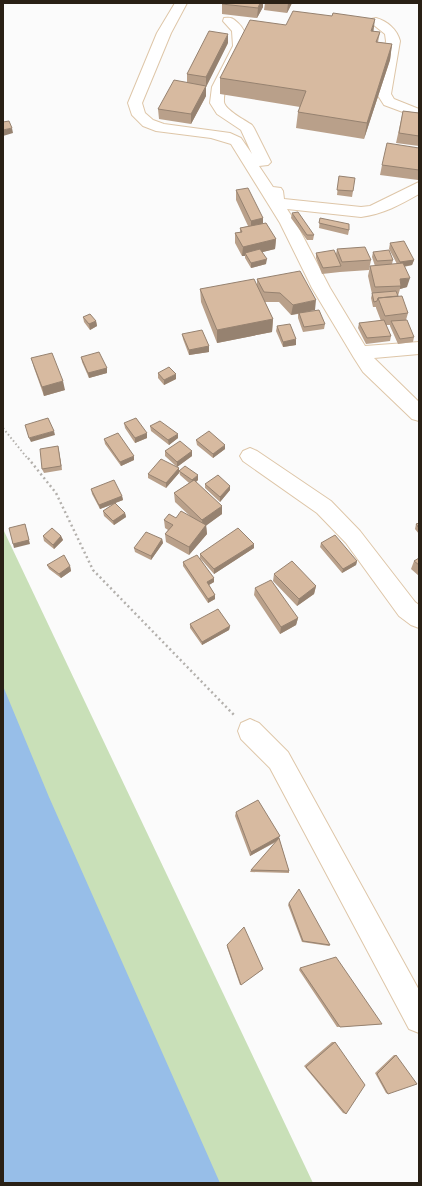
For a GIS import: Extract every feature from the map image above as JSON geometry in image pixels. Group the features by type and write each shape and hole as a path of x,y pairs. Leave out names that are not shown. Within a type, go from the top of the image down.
{"street":[{"path":"181,3 164,33 135,103 138,114 159,128 230,137 236,141 276,203 321,288 360,353 370,367 419,414"},
{"path":"229,21 238,30 240,46 219,87 217,104 222,111 247,128 275,185 276,203"},
{"path":"376,22 390,31 393,35 394,41 384,94 389,102 419,114"},
{"path":"276,203 361,212 370,211 398,199 419,187"},
{"path":"360,353 419,348"},
{"path":"250,456 324,507 353,537 407,609 419,618"},
{"path":"250,731 279,760 419,1019"}],"path":[{"path":"3,428 56,493 93,570 204,686 250,731"}],"green space":[{"path":"3,529 313,1183 3,1183"}],"water":[{"path":"3,686 49,797 220,1183 3,1183"}],"building":[{"path":"222,3 260,3 258,8"},
{"path":"293,11 332,16 333,13 375,19 371,31 380,32 376,42 392,44 367,123 298,112 306,91 220,78 250,20 286,25"},
{"path":"209,31 228,34 206,77 187,74"},
{"path":"174,80 206,86 191,114 158,109"},
{"path":"403,111 419,113 419,136 399,133"},
{"path":"9,121 12,128 3,130 3,122"},
{"path":"387,143 419,148 419,170 382,165"},
{"path":"339,176 355,178 353,191 337,190"},
{"path":"248,188 263,218 251,221 236,190"},
{"path":"298,212 314,235 307,235 292,213"},
{"path":"320,218 349,224 349,230 319,223"},
{"path":"266,223 276,239 243,247 235,233 242,232 240,228"},
{"path":"404,241 414,260 400,262 390,243"},
{"path":"365,247 371,260 342,262 337,249"},
{"path":"260,249 267,259 251,263 245,253"},
{"path":"334,250 341,266 323,268 316,253"},
{"path":"389,250 393,260 377,261 373,252"},
{"path":"403,263 410,278 400,279 401,286 375,287 370,266"},
{"path":"300,271 316,300 293,305 280,293 264,292 257,279"},
{"path":"254,279 273,319 217,330 200,289"},
{"path":"396,291 398,296 378,298 377,301 374,302 372,293"},
{"path":"402,296 408,313 385,316 378,298"},
{"path":"319,310 325,324 304,327 299,313"},
{"path":"90,314 96,321 89,324 83,317"},
{"path":"384,320 391,336 367,338 359,323"},
{"path":"407,320 414,337 400,339 391,321"},
{"path":"290,324 296,339 283,342 277,326"},
{"path":"202,330 209,346 189,350 182,334"},
{"path":"99,352 107,368 88,373 81,357"},
{"path":"52,353 63,381 42,387 31,358"},
{"path":"169,367 176,374 164,380 158,373"},
{"path":"48,418 54,431 29,438 25,425"},
{"path":"136,418 147,433 135,438 124,423"},
{"path":"160,421 178,434 168,440 150,426"},
{"path":"209,431 225,445 213,454 196,440"},
{"path":"118,433 134,456 120,462 104,439"},
{"path":"180,441 192,451 177,462 165,451"},
{"path":"58,446 61,466 42,469 40,449"},
{"path":"161,459 179,468 166,483 148,474"},
{"path":"185,466 198,475 192,480 179,471"},
{"path":"218,475 230,486 220,497 205,484"},
{"path":"114,480 122,496 99,505 91,489"},
{"path":"194,480 222,506 202,520 174,493"},
{"path":"115,503 125,513 113,521 103,511"},
{"path":"181,511 206,525 189,547 165,534 173,525 164,520 169,514 176,518"},
{"path":"25,524 29,540 13,544 9,528"},
{"path":"52,528 61,536 53,545 43,536"},
{"path":"238,528 254,544 214,569 200,554"},
{"path":"146,532 162,539 151,556 134,548"},
{"path":"335,535 357,561 343,569 321,543"},
{"path":"64,555 70,566 59,574 47,565"},
{"path":"197,555 214,578 207,582 215,595 208,599 183,562"},
{"path":"419,558 419,565 414,561"},
{"path":"292,561 316,586 299,599 274,574"},
{"path":"271,580 298,618 281,627 255,588"},
{"path":"218,609 230,626 202,642 190,624"},
{"path":"258,800 280,836 251,852 236,812"},
{"path":"279,838 289,871 251,870"},
{"path":"299,889 330,945 303,941 289,903"},
{"path":"244,927 263,969 241,985 227,945"},
{"path":"336,957 382,1024 340,1027 300,968"},
{"path":"335,1042 365,1085 346,1114 306,1067"},
{"path":"396,1055 417,1084 388,1094 377,1074"}]}
